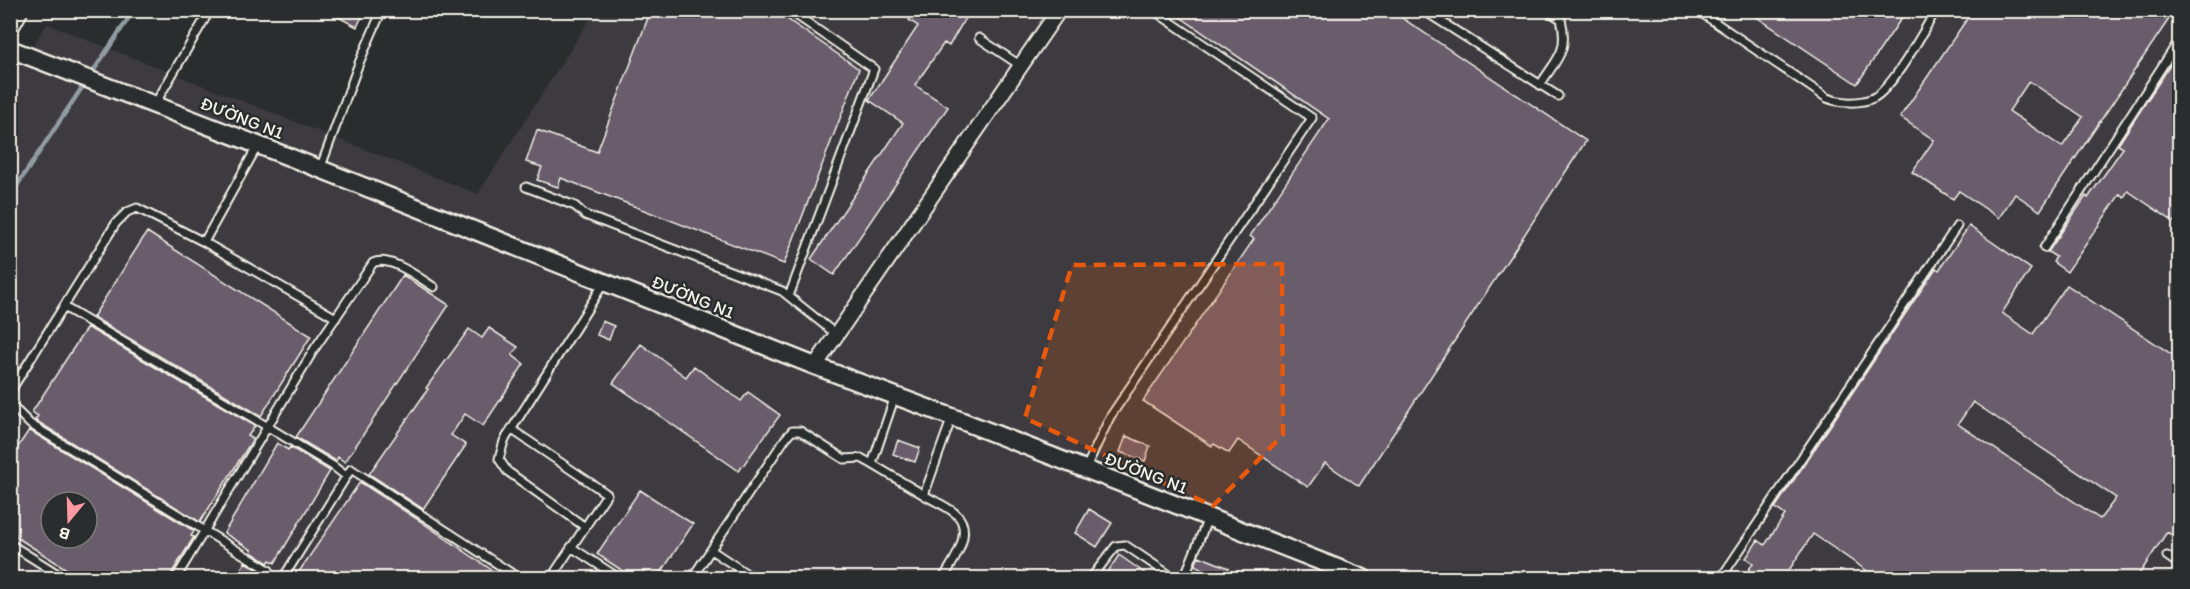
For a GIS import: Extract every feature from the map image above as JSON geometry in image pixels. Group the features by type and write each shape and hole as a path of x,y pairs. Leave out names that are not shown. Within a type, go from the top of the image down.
{"street":[{"path":"10,30 21,10"},
{"path":"815,366 1059,10"},
{"name":"ĐƯỜNG N1","path":"10,49 1363,579"}],"lane":[{"path":"155,105 210,10"},
{"path":"320,169 359,63 382,10"},
{"path":"789,10 874,69 789,296"},
{"path":"1085,470 1110,417 1312,118 1153,10"},
{"path":"1423,10 1558,96"},
{"path":"1540,85 1564,47 1565,36 1561,19 1547,10"},
{"path":"1697,10 1827,98 1839,103 1872,99 1886,89 1936,10"},
{"path":"980,38 1020,66"},
{"path":"2044,248 2180,39"},
{"path":"204,242 258,145"},
{"path":"526,188 575,206 585,215 782,291 837,335"},
{"path":"10,392 116,223 128,212 137,208 204,242 336,318"},
{"path":"1721,579 1957,226"},
{"path":"176,579 268,427 373,263 379,260 388,261 434,287"},
{"path":"585,527 507,471 499,459 504,441 511,429 604,283"},
{"path":"64,307 333,465 346,476"},
{"path":"872,464 895,396"},
{"path":"10,404 30,424 269,570"},
{"path":"924,495 952,417"},
{"path":"511,429 607,494 551,579"},
{"path":"692,579 792,431 800,431 844,459 861,458 872,464 961,519 960,550 943,579"},
{"path":"283,579 351,469 519,579"},
{"path":"1184,579 1208,518"},
{"path":"10,544 64,579"},
{"path":"1091,579 1109,552 1116,546 1125,545 1173,579"},
{"path":"571,547 619,579"},
{"path":"711,550 753,579"},
{"path":"2167,556 2180,565"}],"highlighted area":[{"path":"1282,264 1283,435 1213,506 1025,418 1072,265"}],"shaded area":[{"path":"595,11 2179,11 2179,578 11,578 10,80 47,24 478,194"}],"building":[{"path":"325,10 365,10 357,27"},
{"path":"651,10 774,10 859,69 784,264 561,178 558,187 537,180 542,167 526,162 537,130 597,152"},
{"path":"915,10 932,10 940,15 943,10 970,10 949,46 944,43 915,85 948,107 834,275 811,259 903,123 869,100 918,26 909,20"},
{"path":"1170,10 1390,10 1586,141 1359,486 1325,463 1308,487 1238,440 1229,453 1214,444 1212,446 1143,401 1254,239 1250,236 1329,119"},
{"path":"1746,10 1907,10 1857,84"},
{"path":"1973,10 2175,10 2040,211 2015,194 1999,218 1959,191 1953,199 1912,172 1934,140 1900,117","holes":["2029,81 2083,117 2062,147 2009,111"]},
{"path":"2180,50 2180,226 2128,191 2124,197 2120,194 2067,272 2053,262 2056,257 2048,252 2086,196 2088,198 2123,148 2118,145"},
{"path":"1969,226 2031,269 2002,313 2033,334 2067,285 2180,360 2180,540 2167,532 2136,579 1879,579 1813,534 1783,579 1743,579 1753,563 1746,558 1758,540 1765,545 1785,515 1775,508 1936,268 1939,270","holes":["1973,402 2116,498 2100,519 1958,424"]},
{"path":"147,232 311,336 261,416 93,317"},
{"path":"403,275 449,305 345,462 338,457 336,461 296,437"},
{"path":"602,321 614,326 609,340 597,335"},
{"path":"87,327 255,426 248,436 253,439 200,522 35,420 38,416 32,412"},
{"path":"489,328 518,347 512,355 524,364 483,426 465,414 451,435 466,445 423,509 369,474 428,389 426,388 469,329 482,338"},
{"path":"641,344 686,377 694,366 741,401 748,392 780,415 739,471 613,383"},
{"path":"29,430 194,531 191,536 194,537 168,579 82,579 10,533 10,459"},
{"path":"1126,436 1150,446 1145,461 1120,452"},
{"path":"898,440 920,448 915,462 893,454"},
{"path":"277,443 288,450 290,447 330,471 275,563 270,560 268,563 224,533"},
{"path":"360,482 417,519 505,579 294,579"},
{"path":"640,490 693,524 657,579 635,579 597,554"},
{"path":"1089,509 1112,523 1097,547 1075,533"},
{"path":"1119,555 1153,579 1103,579"},
{"path":"1199,556 1229,568 1225,579 1195,565"},
{"path":"245,562 262,572 258,579 235,579"}],"waterway":[{"path":"90,76 134,10"},
{"path":"10,196 85,83"}]}
